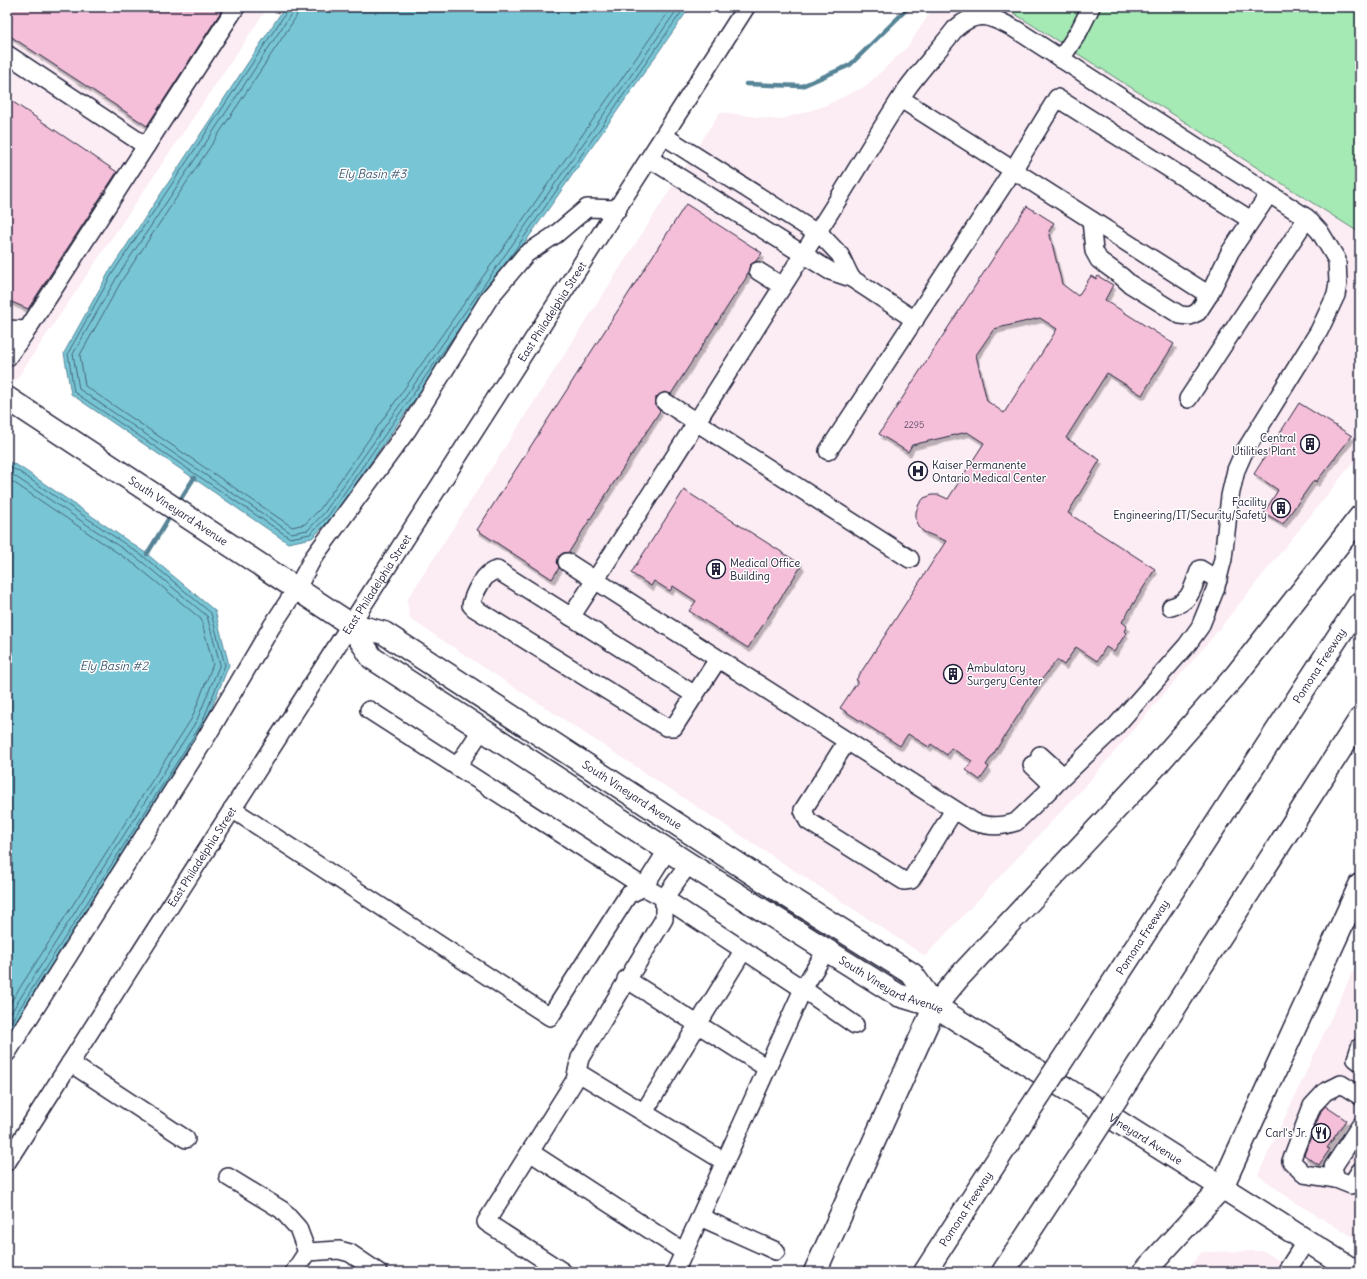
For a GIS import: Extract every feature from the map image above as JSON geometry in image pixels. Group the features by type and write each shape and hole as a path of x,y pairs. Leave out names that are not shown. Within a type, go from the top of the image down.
{"main road":[{"name":"South Vineyard Avenue","path":"7,398 160,499 195,520 350,624 384,633 781,892 912,974 935,1006"},
{"path":"815,1272 935,1006 964,971 1154,768 1236,675 1360,517"},
{"name":"Pomona Freeway","path":"925,1272 1360,603"},
{"name":"South Vineyard Avenue","path":"350,624 372,658 690,864 898,994 935,1006"},
{"path":"1003,1272 1360,719"},
{"path":"1144,1272 1222,1187 1360,885"},
{"name":"Vineyard Avenue","path":"935,1006 1356,1272"}],"street":[{"path":"7,358 27,330 236,7"},
{"name":"East Philadelphia Street","path":"7,1162 232,808 618,209 746,7"},
{"path":"1061,59 1079,31 1091,7"},
{"path":"567,562 595,580 718,659 847,741 954,810 974,822 988,827 1004,826 1016,822 1114,728 1200,627 1216,590 1223,559 1230,496 1241,459 1319,331 1336,295 1338,283 1337,260 1320,232 1307,218 1015,29 998,20 988,12 962,22 901,99 817,233 782,286 696,422 595,580 571,617"},
{"path":"7,54 146,146"},
{"path":"828,451 1013,170 1057,98 1251,220"},
{"path":"901,99 1209,295"},
{"path":"664,136 823,237 840,255 851,278"},
{"path":"650,159 830,271 851,278 915,320"},
{"path":"1091,220 1094,252 1099,260 1130,284 1180,315 1190,316 1198,312 1209,295 1230,252 1269,194"},
{"path":"7,1053 112,889 204,741 272,626 297,588 313,558 408,429 490,297 526,254 555,234 587,208 618,209"},
{"path":"1188,399 1307,218"},
{"path":"758,271 782,286"},
{"path":"7,329 27,330"},
{"path":"666,402 910,559"},
{"path":"1194,581 1200,569 1218,580"},
{"path":"695,695 497,570 488,574 473,598 471,605 666,727 674,727 695,695 718,659"},
{"path":"369,710 644,887 664,898 856,1025"},
{"path":"458,767 482,729"},
{"path":"847,741 803,810 808,821 904,880 911,880 954,810"},
{"path":"1036,760 1059,781"},
{"path":"232,808 550,1017 628,895 644,887 668,849"},
{"path":"563,1272 486,1222 575,1080 580,1058 626,979 664,919 664,898 690,864"},
{"path":"675,1272 803,989 827,949"},
{"path":"644,1112 743,950"},
{"path":"626,979 767,1068"},
{"path":"1360,1046 1356,1059 1360,1062"},
{"path":"70,1063 186,1139"},
{"path":"577,1072 725,1162"},
{"path":"1360,1096 1341,1084 1325,1092 1312,1106 1291,1161 1304,1174 1336,1179 1351,1185 1360,1171"},
{"path":"1336,1179 1333,1167 1360,1126"},
{"path":"530,1152 684,1252"},
{"path":"228,1177 282,1210 298,1228 307,1252"},
{"path":"700,1217 776,1251"},
{"path":"1286,1272 1306,1241"},
{"path":"307,1252 339,1250 350,1253 378,1272"},
{"path":"294,1272 307,1252"}],"shaded area":[{"path":"7,7 268,7 16,380 7,385"},
{"name":"Kaiser Permanente Ontario Medical Center","path":"934,7 1004,7 1360,233 1360,454 1207,644 1086,785 925,956 410,619 407,600 720,112 778,120 822,107 866,86 908,46"},
{"path":"1360,956 1360,1241 1296,1203 1258,1175"},
{"path":"1264,1251 1296,1272 1185,1272 1202,1252"}],"green space":[{"path":"1004,7 1360,7 1360,233"}],"water":[{"name":"Ely Basin #3","path":"285,7 690,7 331,519 312,538 288,543 71,394 64,353 109,272"},
{"name":"Ely Basin #2","path":"7,461 20,467 147,554 215,611 229,665 205,724 7,1036"}],"building":[{"path":"7,7 224,7 147,126 7,34"},
{"path":"7,98 117,172 28,309 7,300"},
{"path":"686,204 762,253 756,261 750,265 746,278 671,394 665,392 656,397 656,406 660,411 569,552 563,553 559,556 557,562 559,568 552,579 477,530"},
{"path":"1027,206 1054,223 1049,231 1062,284 1078,296 1091,276 1096,279 1098,276 1113,285 1105,300 1174,344 1142,395 1107,373 1066,438 1100,460 1068,513 1155,569 1122,622 1127,626 1124,631 1126,633 1114,652 1106,647 1097,661 1076,647 1064,665 1057,660 1042,679 986,765 989,767 980,780 966,770 972,761 951,748 947,755 931,744 929,747 908,734 900,746 840,708 858,681 856,680 946,541 924,532 919,527 916,519 916,512 919,504 924,498 932,495 939,495 948,499 984,443 967,432 912,445 908,452 879,434","holes":["1040,318 1057,329 1004,413 987,401 976,355 994,329"]},
{"name":"Central Utilities Plant","path":"1299,403 1352,436 1316,482 1314,480 1283,524 1264,513 1278,490 1254,474"},
{"name":"Medical Office Building","path":"684,490 802,565 748,648 689,611 696,601 673,586 670,591 654,581 651,586 631,573"},
{"name":"Carl's Jr.","path":"1325,1106 1346,1120 1327,1148 1330,1149 1319,1165 1304,1155 1321,1111"}],"waterway":[{"path":"746,84 802,86 850,65 909,7"},
{"path":"178,503 194,478"},
{"path":"147,554 172,513"}],"place":[{"name":"Central Utilities Plant","path":"1310,444"},
{"name":"Kaiser Permanente Ontario Medical Center","path":"918,471"},
{"name":"Facility Engineering/IT/Security/Safety","path":"1281,508"},
{"name":"Medical Office Building","path":"716,569"},
{"name":"Ambulatory Surgery Center","path":"953,674"},
{"name":"Carl's Jr.","path":"1321,1133"}]}
